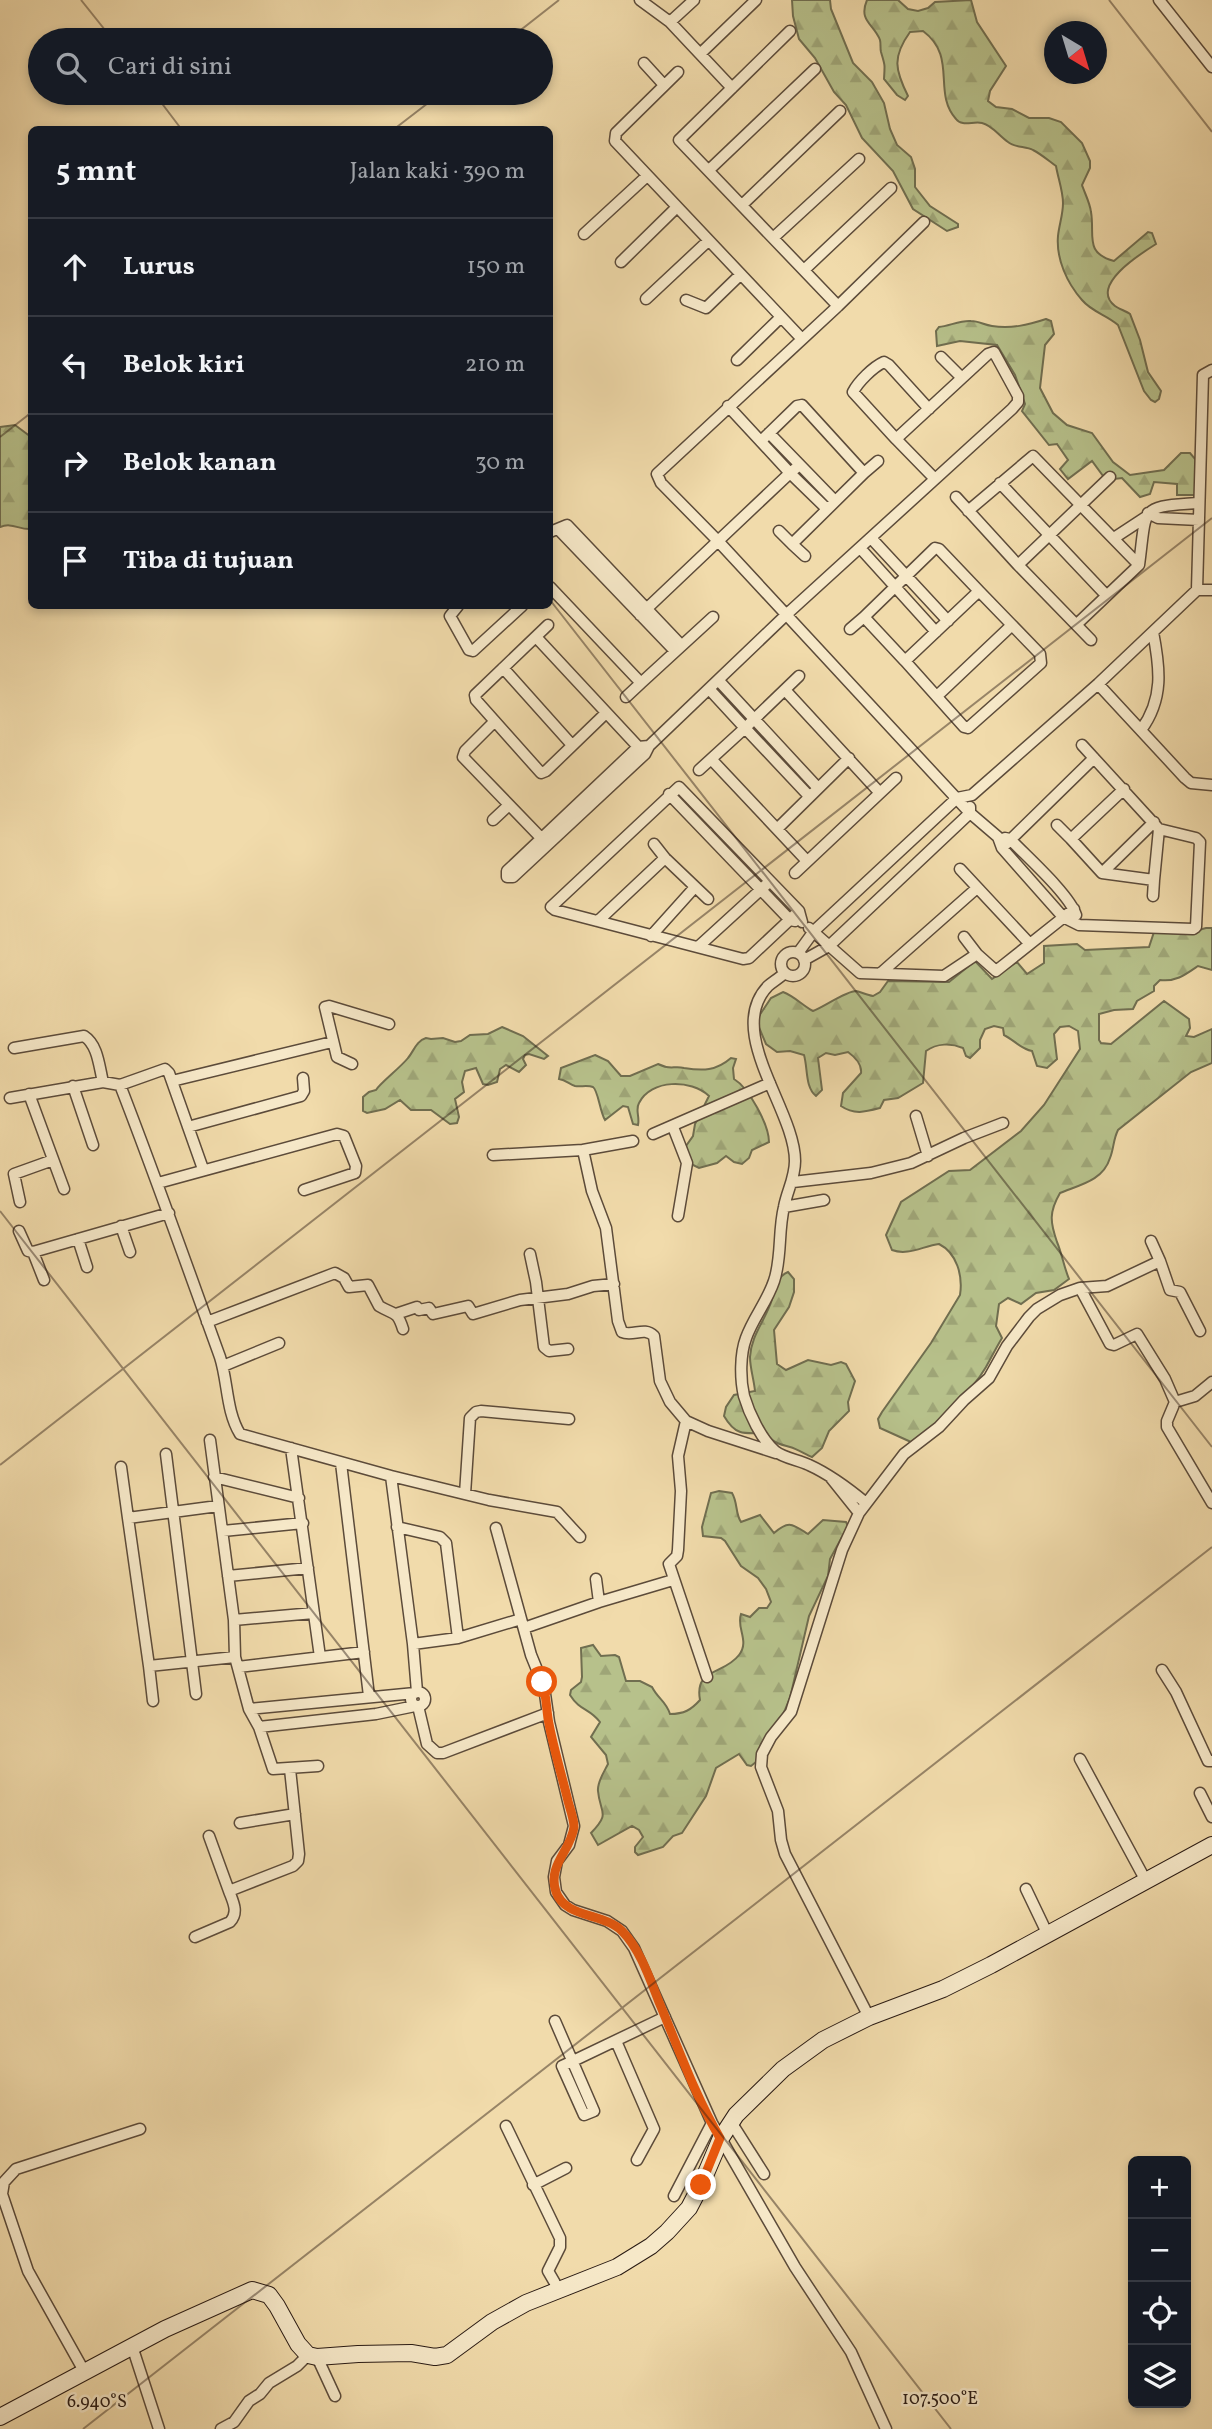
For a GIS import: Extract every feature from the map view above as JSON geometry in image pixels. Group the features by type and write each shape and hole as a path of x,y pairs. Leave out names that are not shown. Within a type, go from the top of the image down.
{"street":[{"path":"640,0 670,22 732,88"},
{"path":"670,22 694,0"},
{"path":"700,54 756,0"},
{"path":"1158,0 1212,67"},
{"path":"790,31 679,140 838,306"},
{"path":"644,63 664,85"},
{"path":"709,170 816,69"},
{"path":"678,72 614,137 615,141 802,339"},
{"path":"743,205 840,111"},
{"path":"773,238 859,159"},
{"path":"584,234 647,176"},
{"path":"804,270 891,188"},
{"path":"621,262 676,208"},
{"path":"924,222 657,474 660,483 718,541 1000,842 1063,917 1079,925 1195,928 1200,841 1156,826 1082,745"},
{"path":"646,299 708,241"},
{"path":"686,300 706,308 740,275"},
{"path":"737,360 781,317"},
{"path":"494,722 463,757 544,841 1012,409 1019,399 994,352 988,354 896,439"},
{"path":"942,357 961,378"},
{"path":"929,409 890,365 884,362 879,364 853,393 935,479"},
{"path":"1197,590 1203,375 1212,370"},
{"path":"765,437 797,406 802,405 864,472"},
{"path":"728,406 765,437 830,504"},
{"path":"968,511 1035,456 1139,565"},
{"path":"792,544 830,504 878,461"},
{"path":"643,612 795,469"},
{"path":"1018,565 1110,477"},
{"path":"1000,483 1105,595"},
{"path":"956,497 1091,640"},
{"path":"1114,538 1158,506 1199,503"},
{"path":"1147,515 1199,520"},
{"path":"1077,624 1139,565 1147,515"},
{"path":"554,531 567,525 678,648"},
{"path":"779,531 805,556"},
{"path":"871,538 948,621"},
{"path":"860,548 936,632"},
{"path":"850,629 935,548 939,548 1040,654 1041,663 968,728 964,727 864,618"},
{"path":"553,590 641,683"},
{"path":"801,956 814,931 957,798 972,795 1098,684 1197,590 1212,590"},
{"path":"905,661 979,591"},
{"path":"456,609 450,616 469,650 473,651 519,609"},
{"path":"626,697 713,617"},
{"path":"548,625 474,696 539,773 546,771 607,713"},
{"path":"937,696 1012,625"},
{"path":"1141,730 1153,714 1158,688 1158,658 1153,632"},
{"path":"536,637 644,749"},
{"path":"503,668 572,745"},
{"path":"699,770 799,677"},
{"path":"719,681 749,724"},
{"path":"1098,684 1191,783 1212,785"},
{"path":"710,690 749,724 814,792"},
{"path":"785,690 880,793"},
{"path":"777,829 849,758"},
{"path":"1000,842 1010,839 1094,758"},
{"path":"712,760 807,861"},
{"path":"795,873 896,778"},
{"path":"800,917 790,920 746,959 651,936 551,907 678,787 766,886 800,917 829,946 859,973 944,976 977,954"},
{"path":"1071,839 1124,789"},
{"path":"801,956 805,965 800,974 790,976 785,973 781,968 785,956 791,952 801,956 829,946 970,813 972,795"},
{"path":"493,820 509,805"},
{"path":"1057,825 1102,873 1154,880"},
{"path":"1102,873 1156,826"},
{"path":"1153,896 1156,826"},
{"path":"1010,839 1074,909 1079,925"},
{"path":"654,844 708,899"},
{"path":"598,921 665,858"},
{"path":"960,869 1029,943"},
{"path":"766,886 790,920"},
{"path":"698,947 766,886"},
{"path":"651,936 695,887"},
{"path":"882,972 977,888"},
{"path":"964,937 977,954 996,971 1074,909"},
{"path":"776,1452 764,1439 749,1407 742,1372 745,1339 767,1301 775,1277 784,1207 793,1182 794,1149 787,1121 757,1053 755,1034 756,1006 767,987 785,973"},
{"path":"352,1064 339,1059 332,1042 325,1011 327,1006 390,1024"},
{"path":"14,1048 84,1036 95,1049 103,1082"},
{"path":"172,1081 332,1042"},
{"path":"10,1098 103,1082 120,1085 165,1069 172,1081 203,1169"},
{"path":"188,1127 301,1096 304,1091 303,1078"},
{"path":"653,1134 770,1083"},
{"path":"120,1085 158,1182 223,1366 231,1412 240,1434 390,1476 557,1512 580,1537"},
{"path":"74,1086 93,1145"},
{"path":"29,1094 64,1189"},
{"path":"916,1116 928,1156"},
{"path":"793,1182 871,1173 911,1163 964,1138 1003,1124"},
{"path":"673,1127 687,1163 678,1216"},
{"path":"158,1182 337,1134 344,1136 356,1167 355,1173 304,1190"},
{"path":"493,1155 583,1150 633,1141"},
{"path":"583,1150 592,1191 606,1228 618,1321 622,1332 628,1334 642,1331 650,1332 654,1336 660,1381 670,1402 686,1421 708,1431 801,1461 830,1476 858,1501 859,1513 842,1550 791,1712 771,1737 762,1754 761,1767 775,1799 785,1854 869,2017"},
{"path":"20,1202 14,1174 53,1160"},
{"path":"784,1207 824,1200"},
{"path":"19,1231 28,1251 33,1252 169,1213"},
{"path":"121,1226 130,1252"},
{"path":"78,1239 87,1267"},
{"path":"1151,1241 1170,1290 1180,1292 1200,1331"},
{"path":"33,1252 44,1280"},
{"path":"530,1254 546,1350 552,1352 568,1349"},
{"path":"858,1501 904,1454 939,1427 989,1378 1007,1346 1037,1309 1080,1288 1107,1286 1160,1261"},
{"path":"207,1322 335,1273 344,1278 349,1287 368,1285 379,1306 393,1310 403,1329"},
{"path":"396,1314 417,1307 419,1310 429,1308 433,1314 468,1306 473,1314 520,1300 568,1294 593,1286 614,1284"},
{"path":"1080,1288 1110,1344 1114,1345 1137,1334 1165,1379 1175,1402 1167,1420 1167,1427 1212,1503"},
{"path":"223,1366 279,1343"},
{"path":"1175,1402 1195,1396 1212,1382"},
{"path":"465,1494 472,1414 481,1411 569,1419"},
{"path":"686,1421 678,1456 681,1491 678,1550 677,1556 669,1564 707,1677"},
{"path":"210,1440 229,1576 237,1662 249,1709 259,1727 270,1766 277,1770 318,1766"},
{"path":"291,1448 320,1657"},
{"path":"166,1454 196,1694"},
{"path":"341,1463 369,1696"},
{"path":"121,1468 153,1701"},
{"path":"390,1476 413,1644 416,1693"},
{"path":"214,1477 299,1498"},
{"path":"128,1518 218,1506"},
{"path":"223,1531 303,1523"},
{"path":"397,1527 440,1537 446,1543 458,1638"},
{"path":"496,1528 544,1687 574,1826 569,1845 557,1861 554,1877 556,1892 565,1905 573,1910 600,1918 622,1931 634,1948 716,2131 795,2267 851,2352 886,2429"},
{"path":"229,1576 308,1568"},
{"path":"596,1579 599,1602"},
{"path":"413,1644 458,1638 523,1624 673,1580"},
{"path":"234,1620 314,1613"},
{"path":"149,1666 320,1657 364,1652"},
{"path":"1163,1670 1208,1761 1212,1761"},
{"path":"249,1709 416,1693 423,1695 425,1699 422,1705 376,1714 259,1727"},
{"path":"417,1706 427,1744 437,1753 548,1713"},
{"path":"1080,1759 1146,1881"},
{"path":"229,1891 293,1866 298,1861 290,1769"},
{"path":"1200,1793 1212,1817"},
{"path":"240,1823 295,1814"},
{"path":"195,1937 230,1922 236,1912 209,1836"},
{"path":"674,2196 716,2131 731,2122 800,2055 823,2039 869,2017 943,1989 1212,1845"},
{"path":"1026,1889 1048,1935"},
{"path":"555,2021 573,2061 665,2017"},
{"path":"616,2040 654,2129 637,2160"},
{"path":"731,2122 764,2174"},
{"path":"506,2126 560,2238 560,2247 548,2271 559,2290"},
{"path":"84,2371 28,2271 2,2194 4,2182 16,2169 140,2129"},
{"path":"221,2429 234,2422 249,2401 260,2394 269,2383 313,2356 384,2353 442,2357 492,2322 526,2303 617,2267 651,2246 689,2208 701,2185 716,2131"},
{"path":"533,2185 566,2168"},
{"path":"0,2417 132,2346 252,2290 269,2295 298,2344 313,2356 335,2396"},
{"path":"132,2346 159,2429"}],"green space":[{"path":"792,0 830,0 831,9 853,63 872,82 884,103 897,145 911,157 915,169 915,187 930,206 958,224 958,227 947,231 913,209 893,171 862,138 846,105 834,92 815,58 799,39"},
{"path":"867,0 898,0 908,9 918,11 935,2 971,0 977,22 1006,66 990,91 988,101 996,107 1012,109 1029,118 1049,118 1061,122 1082,143 1090,161 1090,168 1082,185 1090,209 1093,242 1098,253 1114,261 1148,232 1152,233 1156,244 1120,271 1108,289 1109,298 1115,306 1130,314 1148,372 1161,391 1155,402 1144,391 1118,325 1086,304 1064,270 1058,245 1063,198 1056,166 1033,150 1011,144 986,124 961,123 956,119 946,98 940,52 923,31 910,32 900,49 898,71 908,96 905,100 897,95 884,79 880,40 864,13"},
{"path":"1046,319 1051,321 1054,334 1045,345 1040,388 1053,413 1067,425 1092,433 1113,462 1130,475 1164,470 1181,453 1190,453 1196,460 1195,495 1177,495 1177,484 1154,482 1150,494 1140,497 1122,478 1106,480 1092,461 1068,479 1060,469 1068,460 1057,444 1049,445 1022,411 1025,404 1015,375 997,345 960,341 937,346 936,331 939,327 967,321 1013,327"},
{"path":"15,425 28,435 28,529 8,525 0,527 0,427"},
{"path":"1212,928 1212,970 1198,966 1176,979 1160,980 1154,986 1154,991 1137,1001 1133,1009 1099,1014 1099,1040 1101,1043 1111,1044 1164,1001 1189,1019 1190,1028 1186,1036 1194,1037 1212,1029 1212,1063 1191,1072 1118,1130 1107,1166 1102,1172 1060,1193 1052,1212 1052,1223 1069,1279 1054,1290 1036,1293 1021,1304 1008,1298 999,1304 996,1326 1002,1338 986,1367 962,1398 911,1442 880,1428 878,1419 882,1412 931,1343 960,1295 961,1288 954,1259 939,1244 910,1251 892,1250 886,1235 901,1202 949,1171 970,1170 1021,1131 1044,1105 1080,1049 1078,1031 1069,1026 1060,1027 1054,1034 1057,1059 1047,1068 1037,1066 1032,1051 1004,1035 1003,1028 994,1026 985,1029 980,1048 970,1058 966,1056 963,1048 958,1046 935,1046 926,1051 923,1083 898,1098 884,1100 880,1108 860,1112 841,1106 843,1093 861,1073 853,1056 848,1052 835,1055 826,1053 818,1058 822,1090 816,1096 808,1083 804,1055 790,1051 777,1052 766,1044 758,1025 759,1016 771,998 783,992 813,1011 856,991 873,996 880,992 888,981 949,982 975,961 992,979 1017,962 1027,974 1044,963 1044,946 1077,944 1085,950 1149,947 1154,932 1184,934"},
{"path":"502,1027 523,1036 548,1056 544,1059 525,1055 523,1059 526,1065 519,1072 506,1065 500,1069 497,1082 488,1085 483,1084 476,1068 465,1071 462,1082 464,1092 455,1099 459,1117 457,1123 450,1124 431,1110 411,1110 400,1100 385,1109 367,1113 363,1111 363,1097 376,1090 423,1039 443,1038 455,1042 470,1035 488,1034"},
{"path":"595,1055 608,1061 621,1076 630,1076 658,1064 669,1068 703,1070 715,1068 731,1058 736,1059 734,1079 746,1090 757,1107 766,1126 769,1142 752,1150 749,1158 742,1164 726,1156 717,1163 699,1168 691,1164 686,1146 693,1136 695,1124 709,1096 701,1090 682,1084 662,1086 652,1089 639,1103 638,1125 633,1124 628,1107 623,1106 605,1120 593,1087 575,1086 559,1079 561,1068"},
{"path":"788,1272 794,1279 794,1292 789,1307 774,1330 777,1364 786,1370 808,1360 831,1365 841,1362 846,1364 855,1381 848,1402 849,1411 829,1431 822,1448 812,1457 770,1439 764,1433 740,1432 732,1427 724,1416 734,1395 755,1391 751,1350 777,1282"},
{"path":"711,1493 732,1493 741,1522 760,1515 774,1533 783,1526 791,1525 808,1534 823,1520 846,1522 848,1526 830,1559 828,1576 809,1616 790,1698 780,1722 761,1744 756,1762 751,1766 747,1765 739,1754 716,1768 706,1796 682,1833 673,1836 663,1847 638,1855 635,1847 643,1837 639,1830 632,1826 598,1845 591,1833 603,1817 598,1788 608,1764 606,1755 591,1737 600,1722 570,1695 571,1690 581,1682 581,1648 593,1645 601,1656 619,1657 626,1681 640,1681 652,1687 670,1714 679,1713 690,1709 700,1700 701,1682 706,1677 739,1655 743,1645 741,1614 750,1617 759,1608 767,1608 771,1602 758,1578 741,1566 725,1541 703,1536 702,1527"}],"route":[{"path":"542,1682 574,1826 569,1845 557,1861 554,1877 556,1892 565,1905 573,1910 593,1915 622,1931 634,1948 704,2108 720,2138 701,2185"}]}
